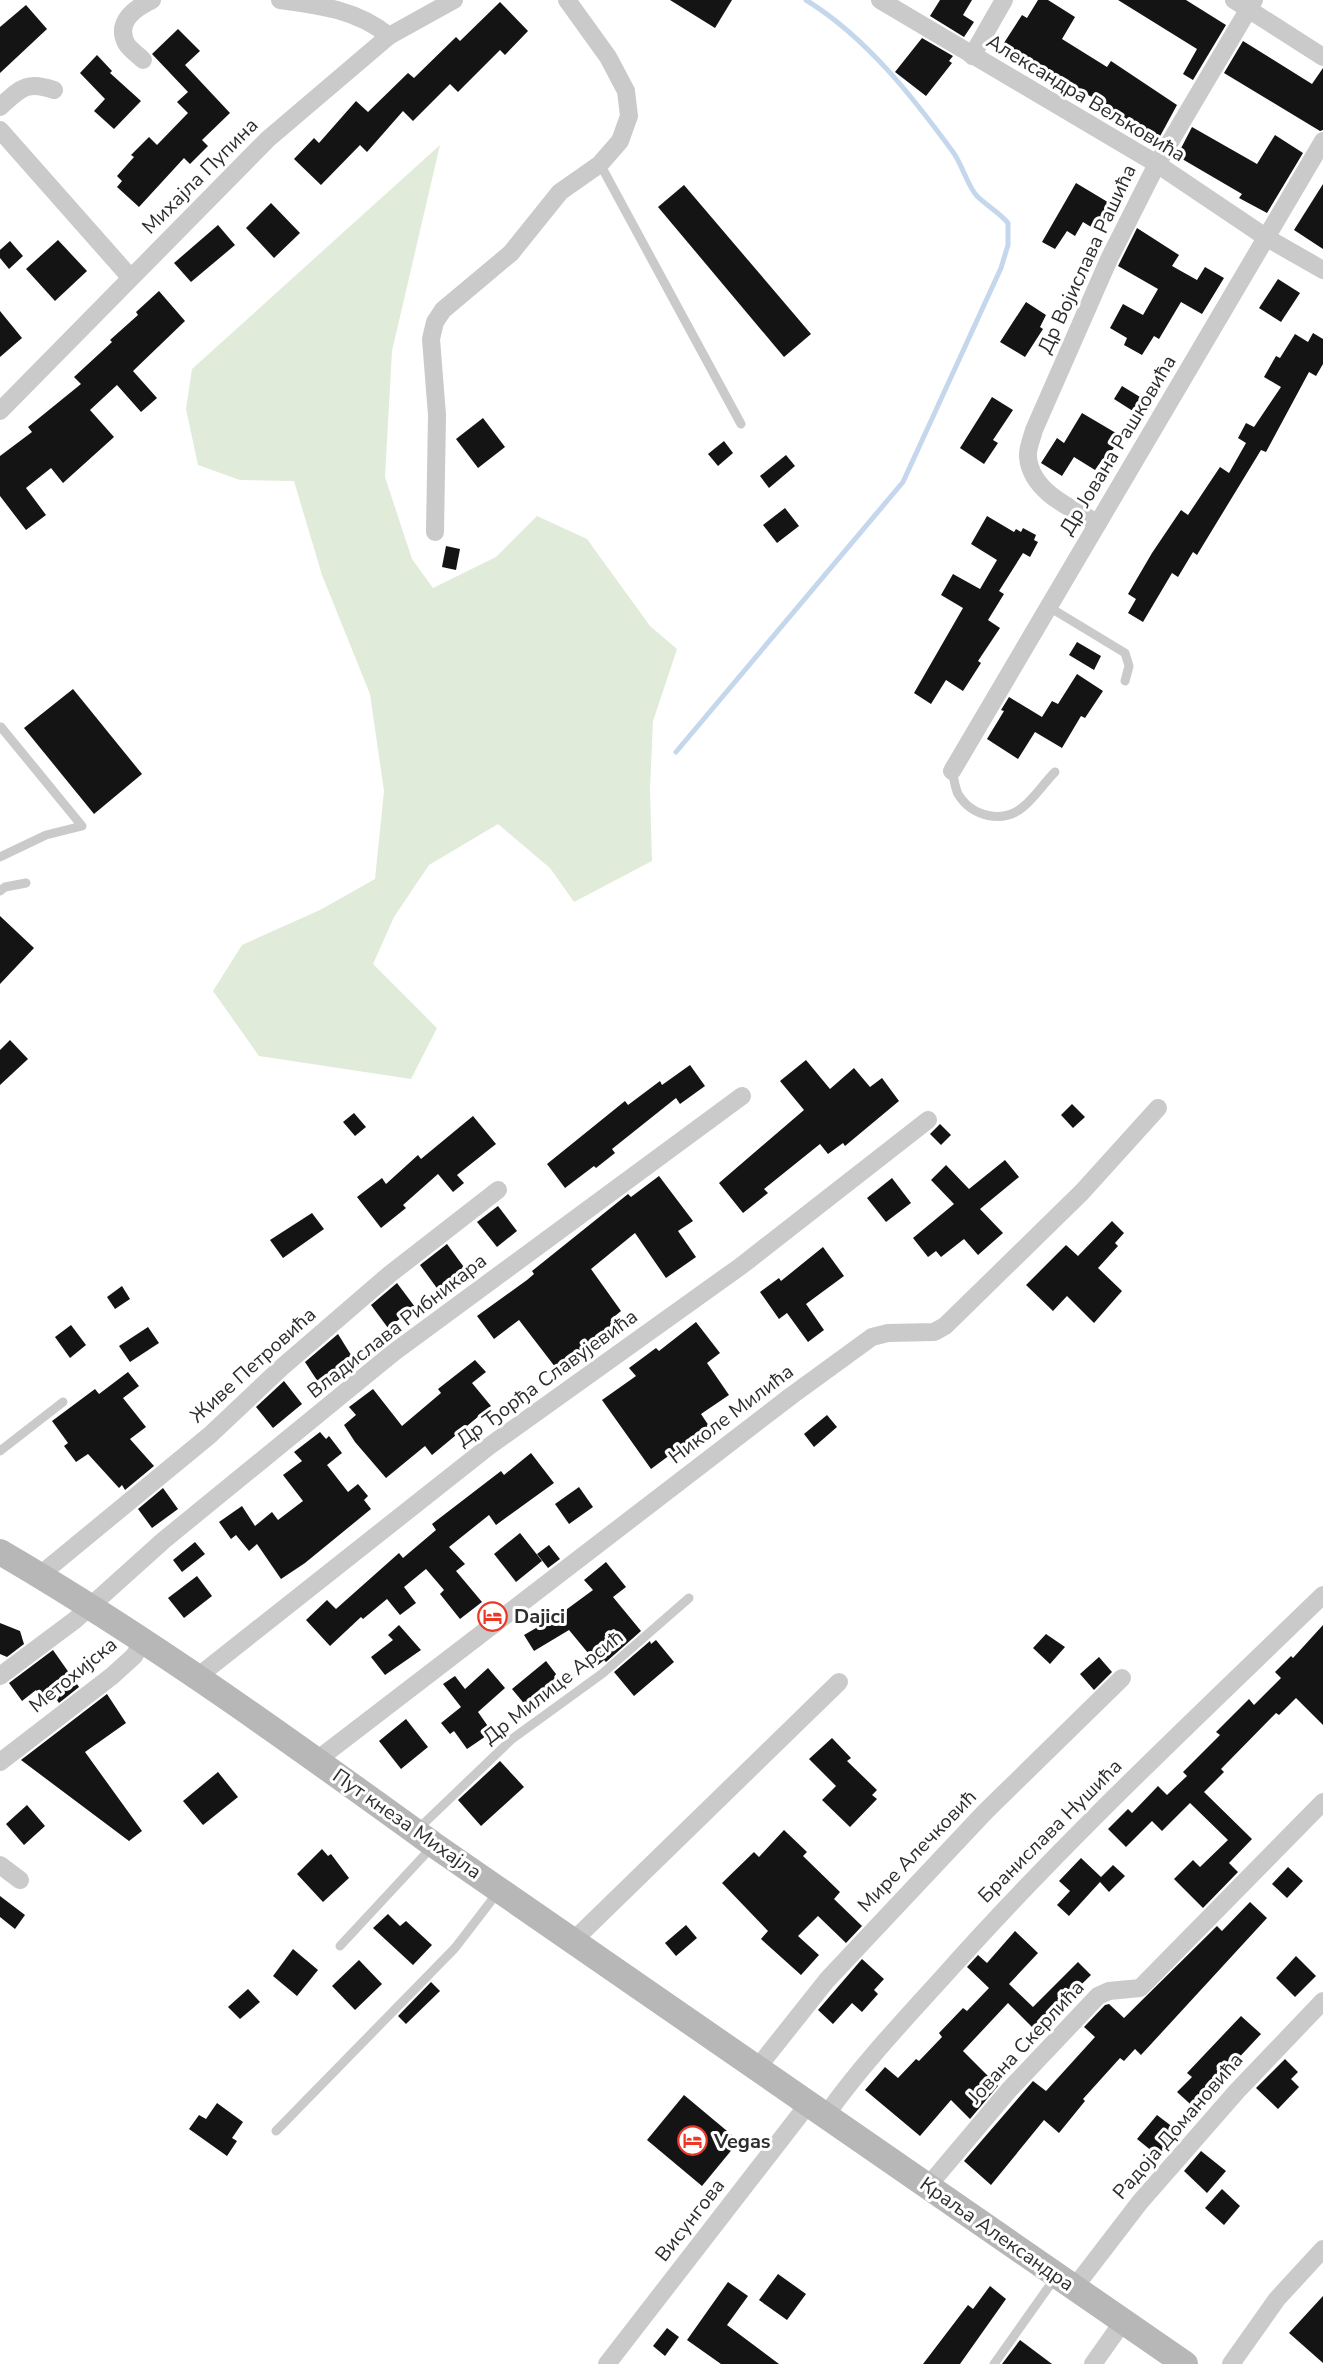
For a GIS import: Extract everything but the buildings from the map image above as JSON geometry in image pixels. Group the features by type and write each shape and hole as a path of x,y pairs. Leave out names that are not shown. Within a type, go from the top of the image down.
{"main road":[{"name":"Пут кнеза Михајла","path":"0,1552 143,1641 817,2109"},
{"name":"Краља Александра","path":"817,2109 1122,2323 1185,2364"}],"street":[{"path":"142,60 125,42 124,27 127,18 137,7 153,0"},
{"path":"280,0 350,14 375,24 389,36"},
{"name":"Михајла Пупина","path":"0,411 268,139 389,36 454,0"},
{"path":"435,532 437,415 431,339 435,322 443,310 511,253 560,192 600,164 620,141 629,116 626,91 608,57 567,0"},
{"name":"Александра Вељковића","path":"880,0 1157,164 1267,238 1323,270"},
{"path":"972,56 1004,0"},
{"path":"1246,3 1323,57"},
{"name":"Др Војислава Рашића","path":"1098,523 1059,502 1042,487 1031,473 1027,456 1034,430 1110,257 1157,164 1246,3"},
{"path":"0,107 22,87 38,84 54,90"},
{"path":"0,130 130,277"},
{"name":"Др Јована Рашковића","path":"952,771 1323,141"},
{"name":"Владислава Рибникара","path":"0,1676 90,1606 164,1539 393,1353 742,1096"},
{"name":"Николе Милића","path":"317,1760 791,1396 872,1337 888,1333 927,1333 945,1326 1082,1192 1158,1108"},
{"name":"Др Ђорђа Славујевића","path":"196,1678 488,1447 741,1266 928,1120"},
{"name":"Живе Петровића","path":"40,1575 210,1435 281,1368 390,1274 498,1190"},
{"name":"Бранислава Нушића","path":"817,2109 854,2076 994,1919 1323,1595"},
{"name":"Метохијска","path":"0,1762 112,1676 134,1656 143,1641"},
{"name":"Мире Алечковић","path":"758,2067 827,1980 985,1812 1122,1678"},
{"path":"573,1941 839,1682"},
{"name":"Јована Скерлића","path":"928,2186 1009,2090 1098,1996 1108,1991 1140,1988 1323,1802"},
{"path":"0,1865 20,1880"},
{"name":"Радоја Домановића","path":"1066,2282 1237,2091 1323,2001"},
{"name":"Висунгова","path":"607,2364 817,2109"},
{"path":"1231,2364 1276,2299 1323,2249"},
{"path":"1093,2364 1122,2323"}],"lane":[{"path":"600,164 741,424"},
{"path":"1049,607 1125,653 1128,666 1125,681"},
{"path":"0,729 2,727 82,826 46,835 0,857"},
{"path":"952,771 957,793 968,806 996,818 1008,817 1023,807 1055,772"},
{"path":"0,891 5,887 26,883"},
{"path":"0,1451 63,1402"},
{"name":"Др Милице Арсић","path":"340,1946 424,1838 512,1739 603,1673 689,1598"},
{"path":"276,2131 455,1948 500,1890"},
{"path":"994,2364 1066,2282"}],"green space":[{"path":"440,145 392,351 385,477 412,559 433,588 496,557 537,516 587,539 650,626 677,649 653,721 650,789 652,861 574,902 550,868 498,824 429,865 394,917 373,964 437,1028 411,1079 259,1056 213,991 242,945 320,910 375,879 384,791 370,694 322,575 294,481 240,480 198,465 186,409 192,369"}],"waterway":[{"path":"676,752 903,482 1001,268 1008,245 1008,223 974,192 953,152 904,89 849,31 806,0"}],"place":[{"name":"Dajici","path":"493,1616"},
{"name":"Vegas","path":"693,2141"}]}
